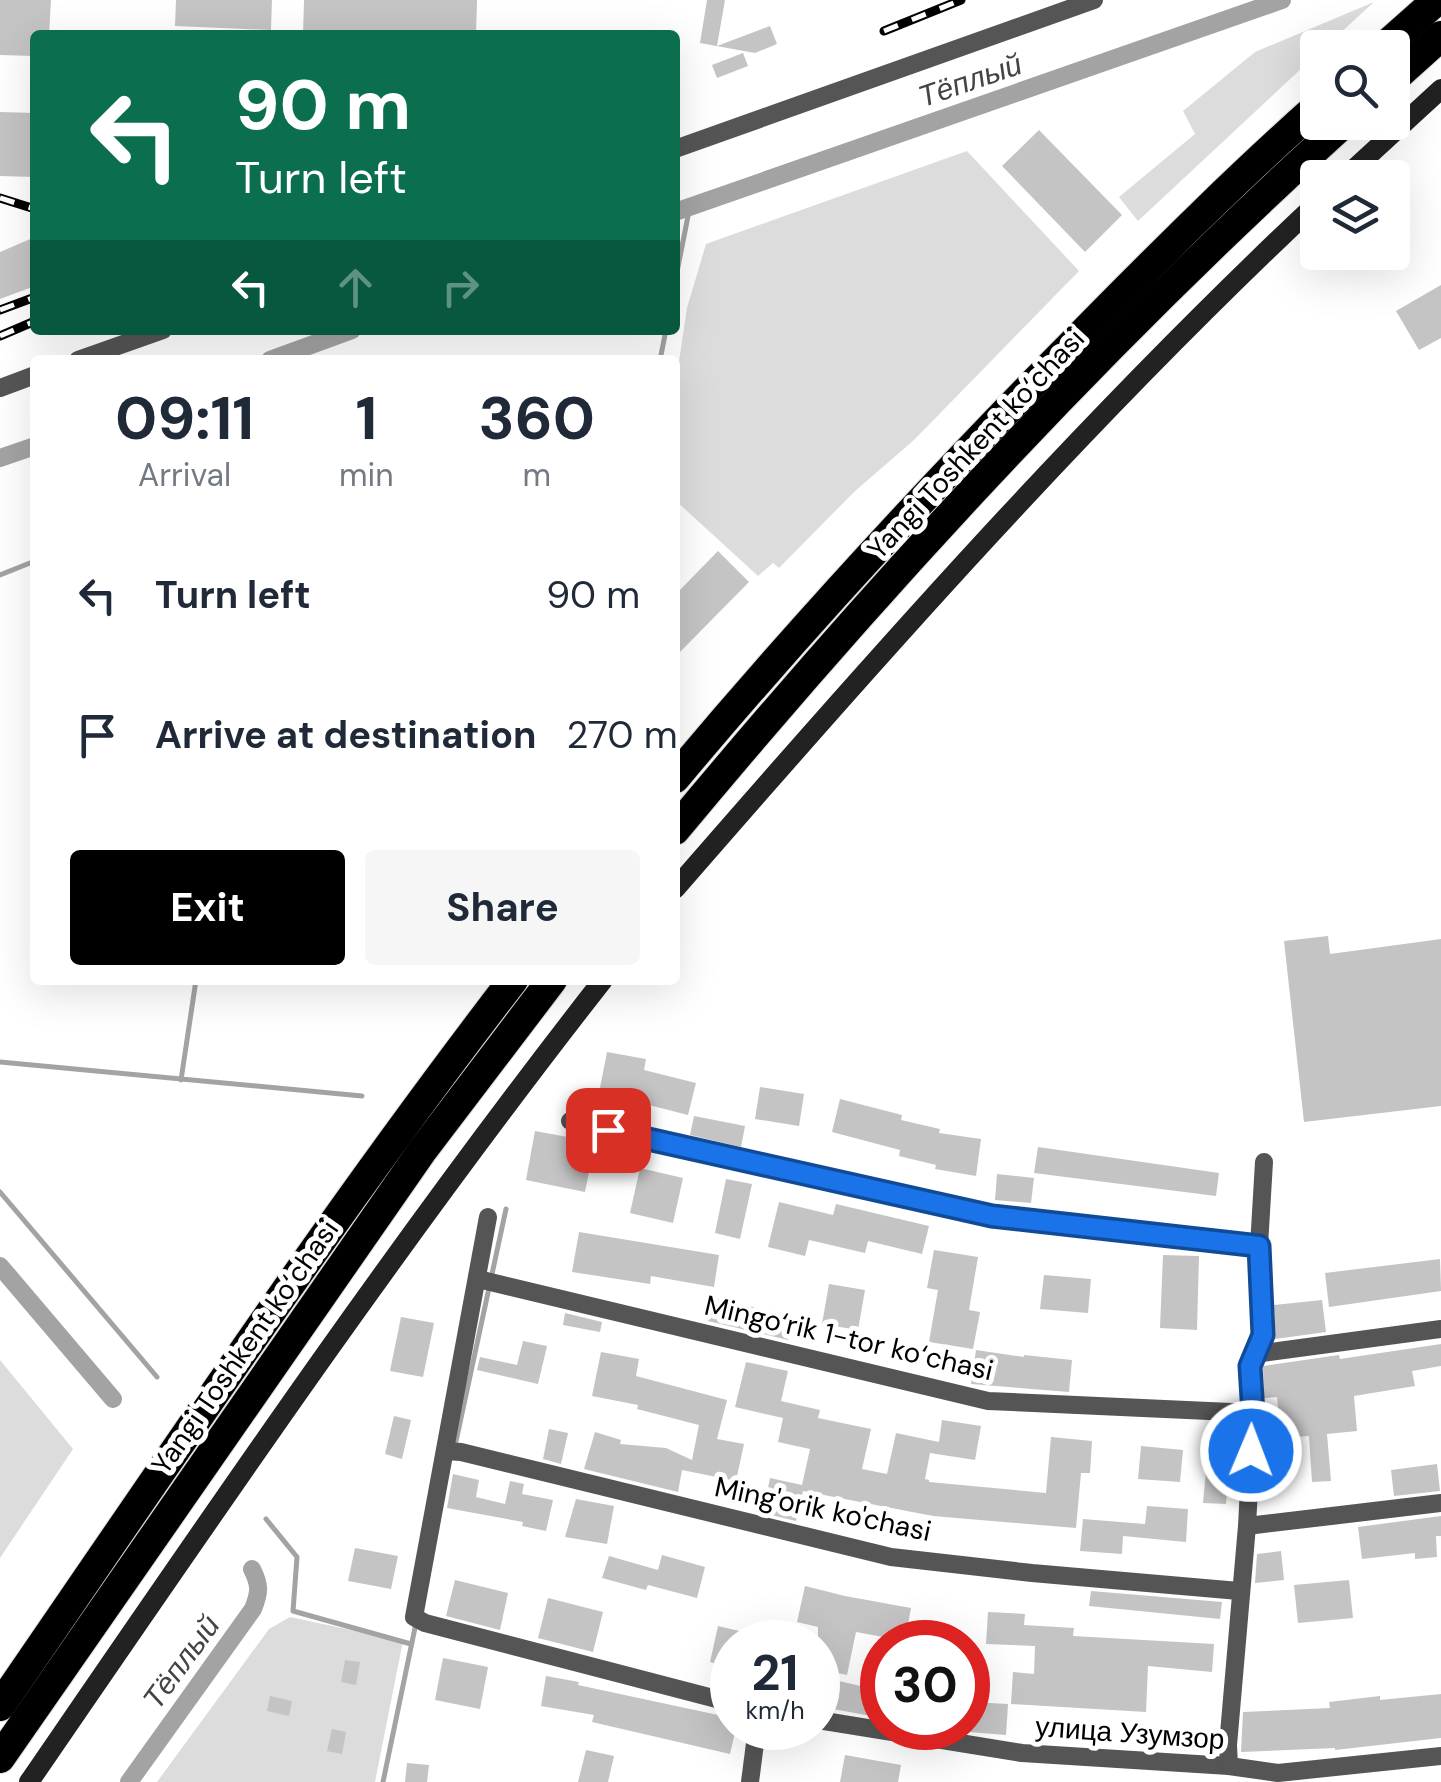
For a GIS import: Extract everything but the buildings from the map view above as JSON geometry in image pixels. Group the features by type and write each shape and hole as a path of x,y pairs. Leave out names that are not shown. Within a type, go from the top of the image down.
{"highway":[{"path":"1403,30 1437,0"},
{"path":"1410,64 1441,36"},
{"name":"Yangi Toshkent ko‘chasi","path":"680,772 756,682 968,451 1210,206 1300,123"},
{"name":"Yangi Toshkent ko‘chasi","path":"680,824 778,706 1072,387 1326,140"},
{"name":"Yangi Toshkent ko‘chasi","path":"0,1706 308,1260 509,985"},
{"name":"Yangi Toshkent ko‘chasi","path":"0,1758 422,1151 548,985"}],"main road":[{"path":"1364,160 1441,89"},
{"path":"680,883 819,723 1031,490 1197,318 1300,219"},
{"path":"29,1782 403,1244 599,985"}],"street":[{"path":"680,147 1094,0"},
{"path":"92,355 149,335"},
{"path":"0,388 30,377"},
{"path":"570,1121 992,1216 1259,1246"},
{"path":"1229,1766 1253,1414 1250,1366 1263,1335 1259,1246 1264,1162"},
{"path":"488,1217 488,1280 419,1620 710,1697"},
{"name":"Mingo‘rik 1-tor ko‘chasi","path":"488,1280 988,1400 1253,1414"},
{"path":"1255,1354 1441,1329"},
{"name":"Ming'orik ko'chasi","path":"453,1451 891,1557 1240,1591"},
{"path":"1246,1526 1441,1502"},
{"name":"улица Узумзор","path":"840,1724 1022,1753 1229,1766 1278,1773 1441,1756"},
{"path":"750,1782 754,1750"}],"shaded area":[{"path":"1374,2 1344,30 1307,30"},
{"path":"1300,33 1300,70 1138,221 1119,197 1195,134 1183,111 1255,52"},
{"path":"967,151 1079,271 914,440 854,492 779,568 773,563 758,576 680,505 680,355 687,308 706,244"},
{"path":"0,1360 73,1449 0,1558"},
{"path":"290,1617 403,1641 375,1782 157,1782 269,1629"}],"waterway":[{"name":"Тёплый","path":"680,210 1282,0"},
{"path":"680,257 690,206"},
{"name":"Тёплый","path":"284,355 338,335"},
{"path":"661,355 665,335"},
{"path":"295,355 296,351"},
{"name":"Тёплый","path":"0,458 30,448"},
{"path":"0,575 30,563"},
{"path":"181,1080 195,985"},
{"path":"0,1062 362,1096"},
{"path":"0,1192 157,1377"},
{"path":"455,1446 506,1209"},
{"name":"Тёплый","path":"0,1266 113,1399"},
{"path":"266,1519 297,1557 293,1611 411,1644"},
{"name":"Тёплый","path":"129,1782 253,1609 258,1589 252,1569"},
{"path":"383,1782 416,1623"}],"railway":[{"path":"884,31 961,0"},
{"path":"0,198 30,207"},
{"path":"0,310 30,299"},
{"path":"0,336 30,323"}],"route":[{"path":"608,1130 992,1216 1259,1246 1263,1335 1250,1366 1251,1451"}]}
